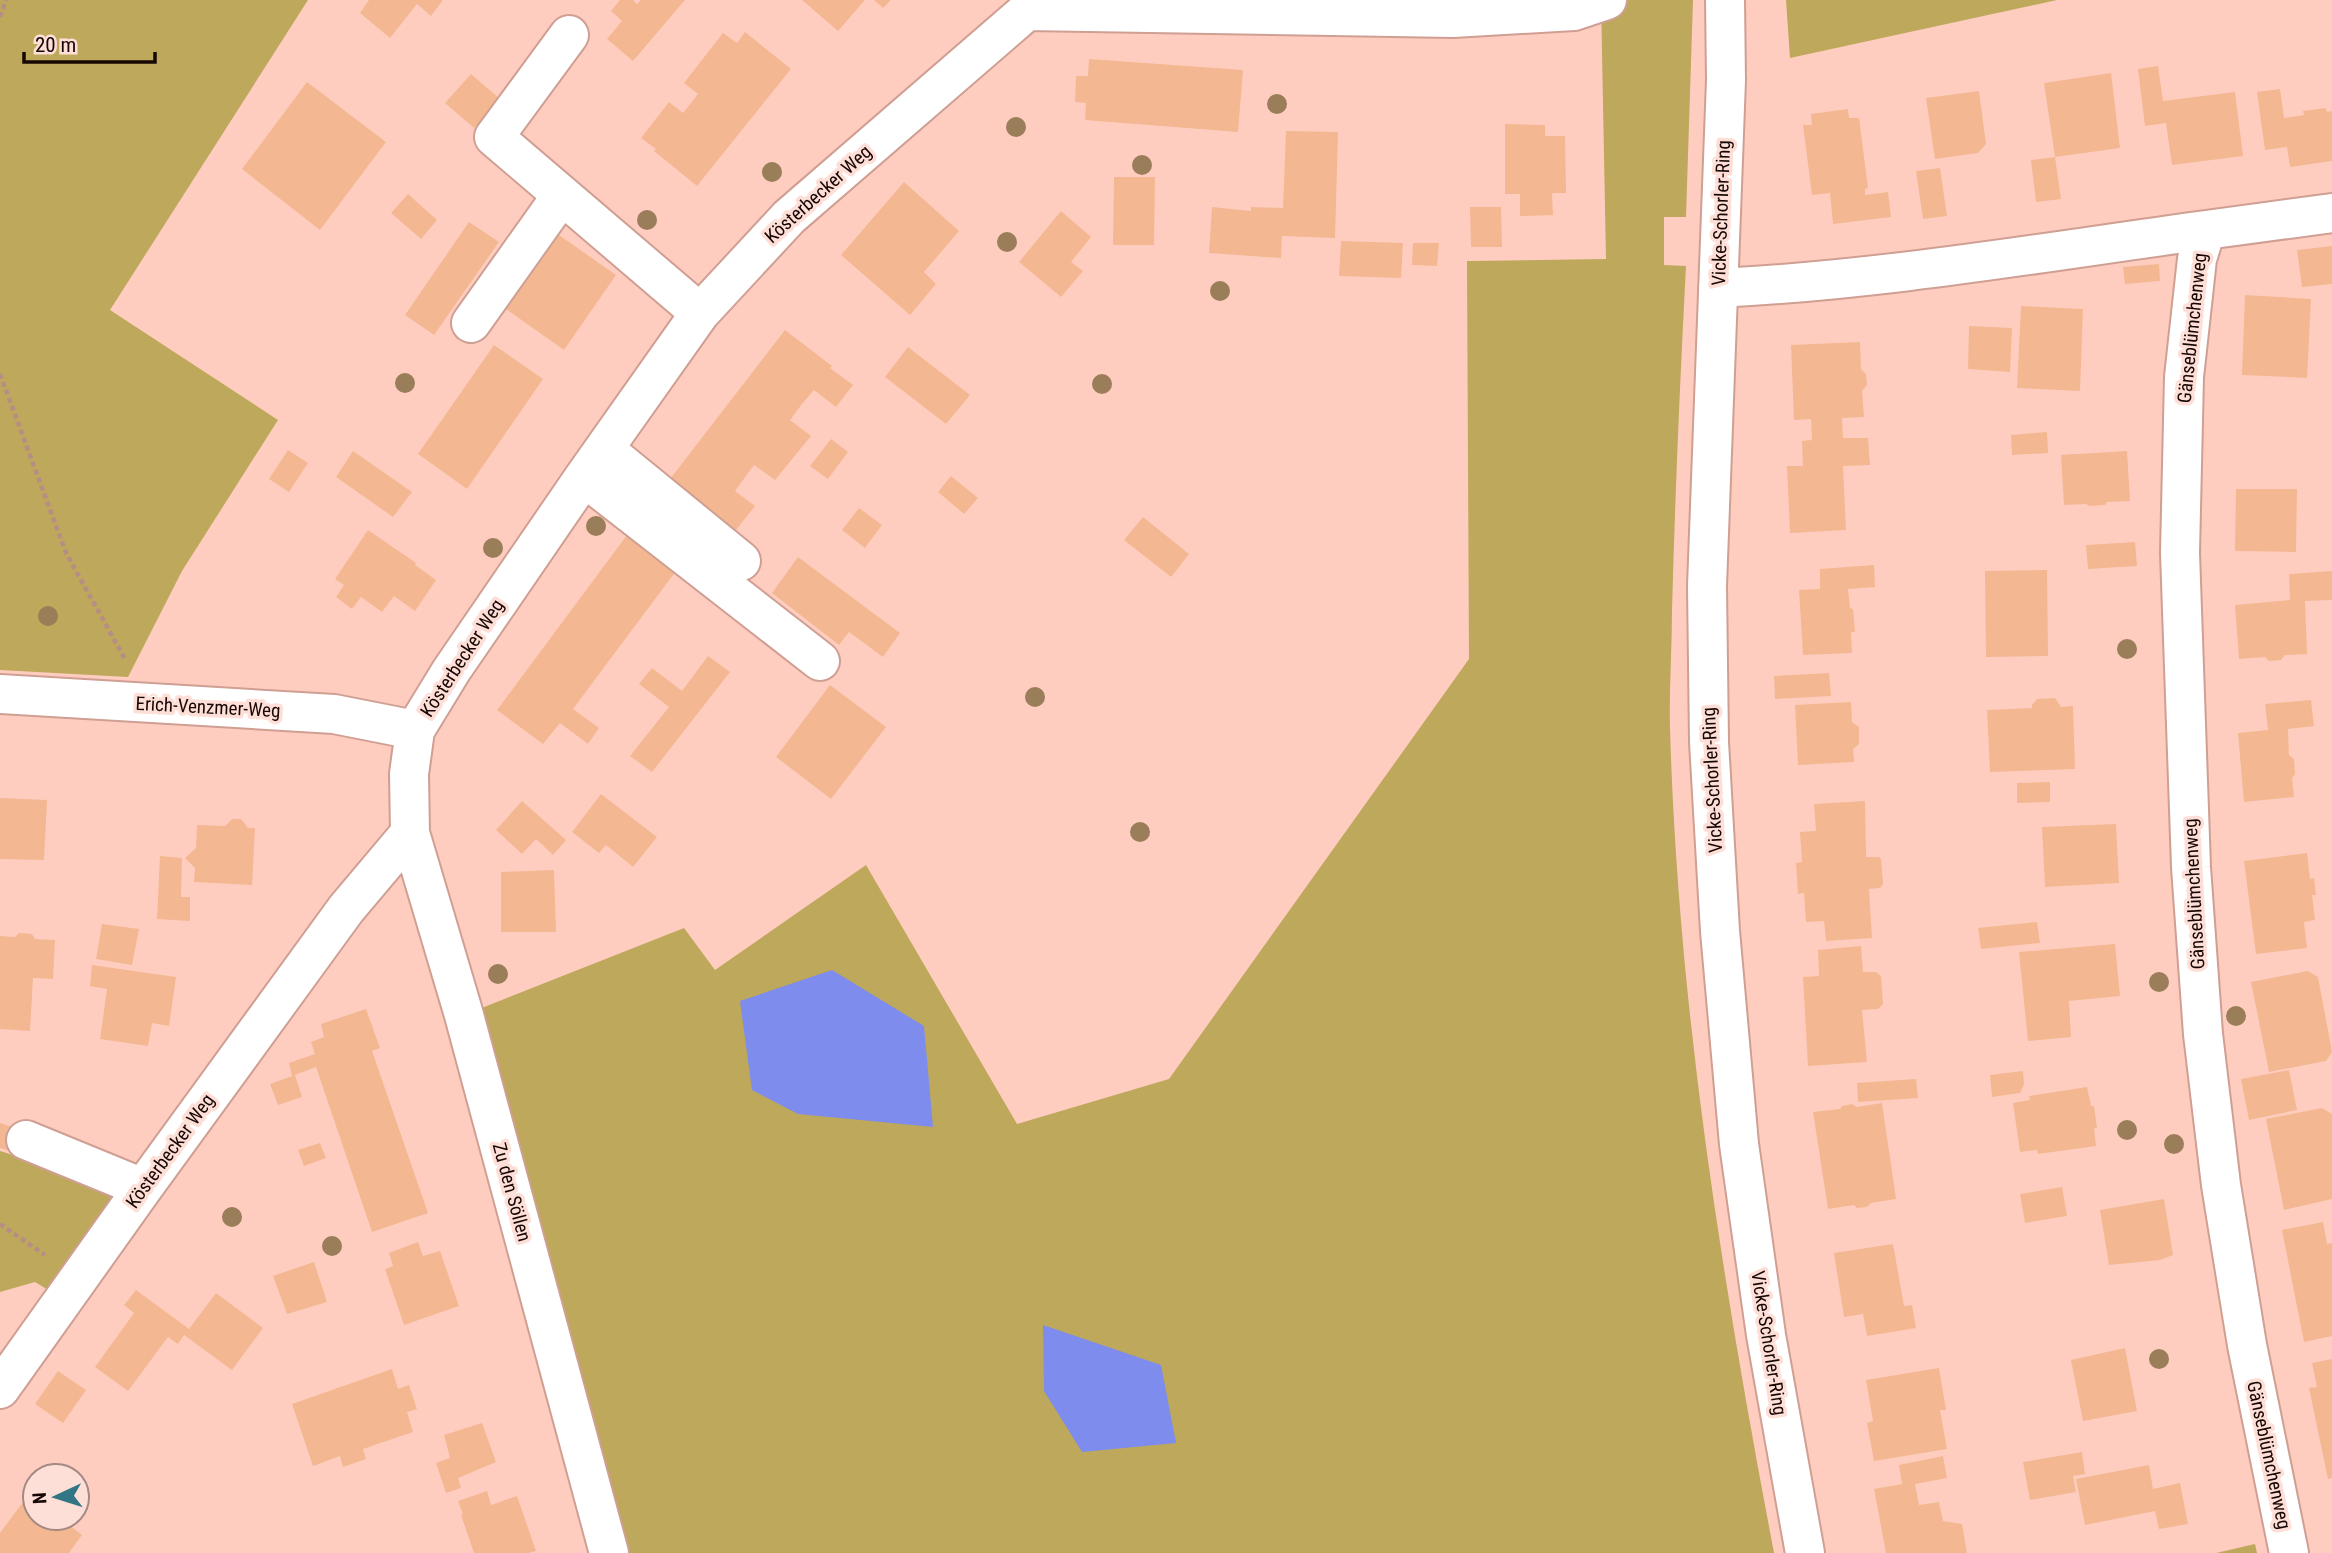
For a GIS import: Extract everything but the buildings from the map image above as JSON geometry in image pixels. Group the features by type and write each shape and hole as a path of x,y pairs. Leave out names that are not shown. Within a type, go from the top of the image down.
{"street":[{"path":"1032,5 1453,18 1574,11 1607,0"},
{"name":"Vicke-Schorler-Ring","path":"1725,0 1726,80 1707,586 1709,742 1720,931 1739,1144 1766,1335 1805,1553"},
{"name":"Kösterbecker Weg","path":"0,1389 346,909 410,833 409,774 415,730 451,671 700,313 789,216 1032,5"},
{"path":"569,35 494,137 700,313"},
{"path":"471,323 562,195"},
{"name":"Gänseblümchenweg","path":"1718,288 1766,286 1913,271 2332,213"},
{"name":"Gänseblümchenweg","path":"2206,230 2197,259 2184,377 2180,553 2191,867 2203,1034 2221,1185 2247,1345 2289,1553"},
{"path":"594,463 741,561"},
{"path":"594,463 820,662"},
{"name":"Erich-Venzmer-Weg","path":"0,694 334,714 415,730"},
{"name":"Zu den Söllen","path":"410,833 464,1015 609,1553"},
{"path":"26,1140 143,1188"}],"path":[{"path":"0,17 6,0"},
{"path":"0,374 66,553 149,703"},
{"path":"0,1224 78,1278"}],"shaded area":[{"path":"0,0 308,0 110,310 278,420 182,571 128,677 0,670"},
{"path":"1601,0 1693,0 1686,217 1664,217 1664,265 1686,266 1670,699 1675,832 1693,1039 1720,1245 1774,1553 609,1553 464,1015 684,928 715,970 866,865 1017,1124 1169,1079 1469,659 1467,261 1606,259"},
{"path":"1786,0 2057,0 1790,58"},
{"path":"0,1151 118,1188 50,1291 35,1282 0,1292"},
{"path":"2255,1544 2257,1553 2216,1553"}],"water":[{"path":"832,970 924,1026 933,1127 798,1114 752,1090 740,1001"},
{"path":"1043,1325 1161,1365 1176,1443 1082,1452 1044,1391"}]}
